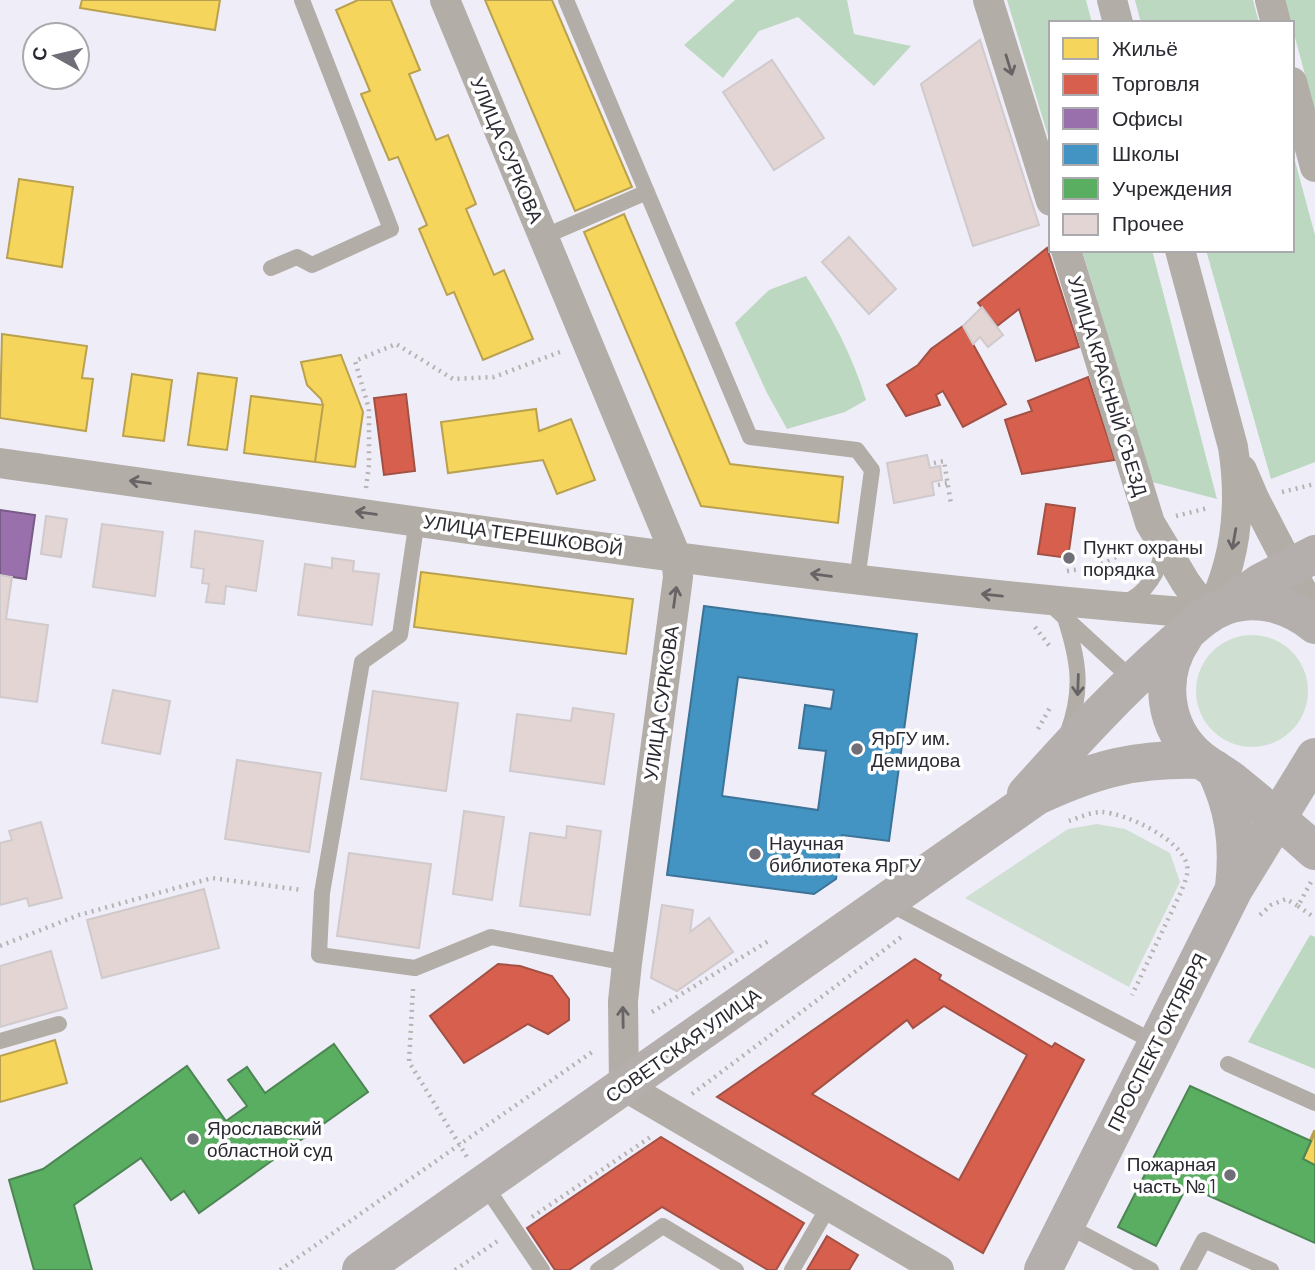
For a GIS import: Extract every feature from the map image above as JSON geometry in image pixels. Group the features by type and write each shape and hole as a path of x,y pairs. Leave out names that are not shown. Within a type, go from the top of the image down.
{"main road":[{"path":"1004,818 1047,746 1149,693 1208,617 1302,560"},
{"path":"1208,617 1242,602 1269,602 1296,611 1315,625"},
{"path":"1149,693 1187,746 1315,851"},
{"path":"1004,818 1037,796 1093,772 1138,762 1213,768 1266,777 1286,772 1315,755"},
{"name":"ПРОСПЕКТ ОКТЯБРЯ","path":"1043,1270 1156,1043 1246,903 1277,818 1315,755"},
{"path":"1213,768 1226,793 1233,817 1237,863 1246,903"},
{"name":"СОВЕТСКАЯ УЛИЦА","path":"361,1270 887,903 1004,818"},
{"path":"1246,903 1251,874 1267,864 1289,857 1315,858"}],"street":[{"name":"УЛИЦА СУРКОВА","path":"445,0 676,556 678,577 623,1001 624,1086"},
{"path":"988,0 1049,195"},
{"path":"1112,0 1117,21"},
{"path":"1270,0 1275,21"},
{"path":"1294,89 1315,167"},
{"name":"УЛИЦА КРАСНЫЙ СЪЕЗД","path":"1067,252 1156,534 1208,617"},
{"path":"1181,252 1233,447 1238,478 1236,525 1227,572 1208,617"},
{"path":"1233,447 1254,498 1302,560 1315,616"},
{"name":"УЛИЦА ТЕРЕШКОВОЙ","path":"0,463 857,580 1048,614 1111,606 1208,617"},
{"path":"624,1086 939,1270"}],"lane":[{"path":"271,268 297,257 312,265 391,229 302,0"},
{"path":"566,0 750,437 857,450 872,470 857,580"},
{"path":"543,237 647,192"},
{"path":"417,520 400,635 362,662 322,893 319,955 415,968 491,937 627,963"},
{"path":"1111,606 1128,601 1146,587 1156,573 1161,560 1156,534"},
{"path":"1048,614 1149,693"},
{"path":"1047,746 1077,698 1079,675 1077,655 1048,614"},
{"path":"887,903 1156,1043"},
{"path":"0,1041 59,1024"},
{"path":"1228,1064 1315,1103"},
{"path":"484,1184 542,1270"},
{"path":"792,1270 829,1206"},
{"path":"1066,1225 1151,1270"},
{"path":"598,1270 663,1226 736,1270"},
{"path":"1188,1270 1204,1240 1271,1270"}],"path":[{"path":"362,513 369,465 369,409 355,361 396,344 453,379 494,377 587,341"},
{"path":"934,463 944,461 951,504"},
{"path":"938,485 948,482"},
{"path":"1048,614 1057,656"},
{"path":"1047,746 1052,705"},
{"path":"1059,823 1099,812 1129,818 1175,844 1187,864 1181,892 1132,995"},
{"path":"1298,906 1315,877"},
{"path":"0,946 79,915 212,878 322,893"},
{"path":"1246,903 1271,905 1286,900 1315,918"},
{"path":"455,1270 661,1130 668,1112 922,921"},
{"path":"280,1270 623,1030 774,937"},
{"path":"415,968 409,1062 484,1184"}],"green space":[{"path":"735,0 847,0 854,34 911,46 874,86 798,17 759,31 723,78 684,45"},
{"path":"1007,0 1086,0 1091,21 1049,21 1049,139"},
{"path":"1135,0 1253,0 1258,21 1140,21"},
{"path":"1285,0 1315,0 1315,112 1294,34 1294,21 1291,21"},
{"path":"1294,157 1315,235 1315,462 1271,479 1207,252 1294,252"},
{"path":"1083,252 1153,252 1217,499 1152,482"},
{"path":"806,276 840,337 866,400 845,412 787,429 767,393 735,323 769,290"},
{"path":"1252,635 1274,639 1292,651 1304,669 1308,691 1304,713 1292,731 1274,743 1252,747 1230,743 1212,731 1200,713 1196,691 1200,669 1212,651 1230,639"},
{"path":"1097,824 1125,829 1170,853 1180,882 1129,987 965,898 1068,829"},
{"path":"1310,935 1315,937 1315,1069 1248,1042"}],"building: Жильё":[{"path":"82,0 220,0 215,30 80,8"},
{"path":"358,0 391,0 420,70 409,74 436,140 448,135 476,204 466,209 494,275 504,270 533,339 483,360 454,292 447,295 419,229 427,225 398,157 389,160 361,94 370,91 336,10"},
{"path":"485,0 552,0 632,187 575,211"},
{"path":"19,179 73,187 62,267 7,258"},
{"path":"624,214 730,464 843,477 838,523 701,506 584,232"},
{"path":"2,334 87,346 82,378 93,379 86,431 0,418"},
{"path":"341,355 363,412 355,467 315,462 323,405 321,399 307,385 301,362"},
{"path":"198,373 237,378 227,450 188,445"},
{"path":"132,374 172,380 164,441 123,436"},
{"path":"251,396 323,405 315,462 244,453"},
{"path":"536,409 539,431 571,419 595,480 557,494 543,460 448,473 441,422"},
{"path":"421,572 633,599 626,654 414,627"},
{"path":"55,1040 67,1083 0,1102 0,1056"},
{"path":"1315,1131 1315,1166 1301,1160"},
{"path":"1315,1133 1315,1165 1303,1159"}],"building: Торговля":[{"path":"1047,248 1079,347 1036,361 1019,309 997,326 978,303"},
{"path":"963,326 1006,404 963,427 943,391 936,395 940,405 906,416 887,385 918,365 931,349"},
{"path":"1088,377 1115,460 1022,474 1005,420 1032,411 1028,401"},
{"path":"406,394 415,471 384,475 374,398"},
{"path":"1046,504 1075,508 1068,558 1038,554"},
{"path":"915,959 941,975 939,979 1052,1047 1055,1043 1084,1060 983,1253 717,1097","holes":["944,1006 1027,1055 959,1180 812,1094 907,1020 913,1028"]},
{"path":"498,964 520,966 552,976 569,999 569,1020 548,1034 528,1024 464,1063 430,1016"},
{"path":"661,1137 804,1223 776,1270 768,1270 662,1207 569,1270 555,1270 527,1228"},
{"path":"827,1236 858,1255 849,1270 807,1270"}],"building: Офисы":[{"path":"0,510 35,515 26,579 0,575"}],"building: Школы":[{"name":"ЯрГУ им. Демидова","path":"704,606 917,634 889,841 842,835 836,879 814,894 667,875","holes":["738,677 834,690 831,709 805,705 799,748 826,751 818,810 722,796"]}],"building: Учреждения":[{"name":"Ярославский областной суд","path":"334,1044 368,1092 199,1213 184,1191 171,1200 141,1158 74,1205 92,1270 34,1270 9,1180 43,1169 187,1066 226,1121 247,1106 228,1080 247,1067 265,1093"},
{"name":"Пожарная часть № 1","path":"1190,1086 1311,1141 1303,1159 1315,1165 1315,1243 1187,1186 1156,1246 1118,1227"}],"building: Прочее":[{"path":"980,40 1039,225 973,246 921,84"},
{"path":"772,60 824,138 774,170 723,92"},
{"path":"849,237 896,289 869,314 822,262"},
{"path":"982,307 1003,335 988,347 980,337 973,344 963,326"},
{"path":"927,455 930,468 940,466 942,480 932,482 934,495 894,503 887,463"},
{"path":"46,516 67,519 61,557 41,554"},
{"path":"102,524 163,532 155,596 93,587"},
{"path":"195,531 263,541 256,591 226,586 224,604 206,602 209,584 202,583 204,569 191,567"},
{"path":"332,558 354,561 353,571 379,574 372,625 298,615 305,564 332,568"},
{"path":"0,575 12,577 6,619 48,625 37,702 0,697"},
{"path":"113,690 170,701 160,754 102,743"},
{"path":"373,691 458,703 446,791 361,779"},
{"path":"573,708 614,714 604,784 510,771 517,714 571,721"},
{"path":"237,760 321,773 309,852 225,839"},
{"path":"464,811 504,817 492,900 453,894"},
{"path":"41,822 62,898 29,906 27,898 0,905 0,843 12,840 9,831"},
{"path":"567,826 601,831 590,915 520,906 530,833 566,838"},
{"path":"349,853 431,864 419,948 337,936"},
{"path":"204,889 219,948 102,978 87,920"},
{"path":"662,905 693,910 690,932 709,918 733,952 677,991 651,978"},
{"path":"51,951 67,1008 0,1027 0,966"}],"place":[{"name":"Пункт охраны порядка","path":"1069,558"},
{"name":"ЯрГУ им. Демидова","path":"857,749"},
{"name":"Научная библиотека ЯрГУ","path":"755,854"},
{"name":"Ярославский областной суд","path":"193,1139"},
{"name":"Пожарная часть № 1","path":"1230,1175"}]}
